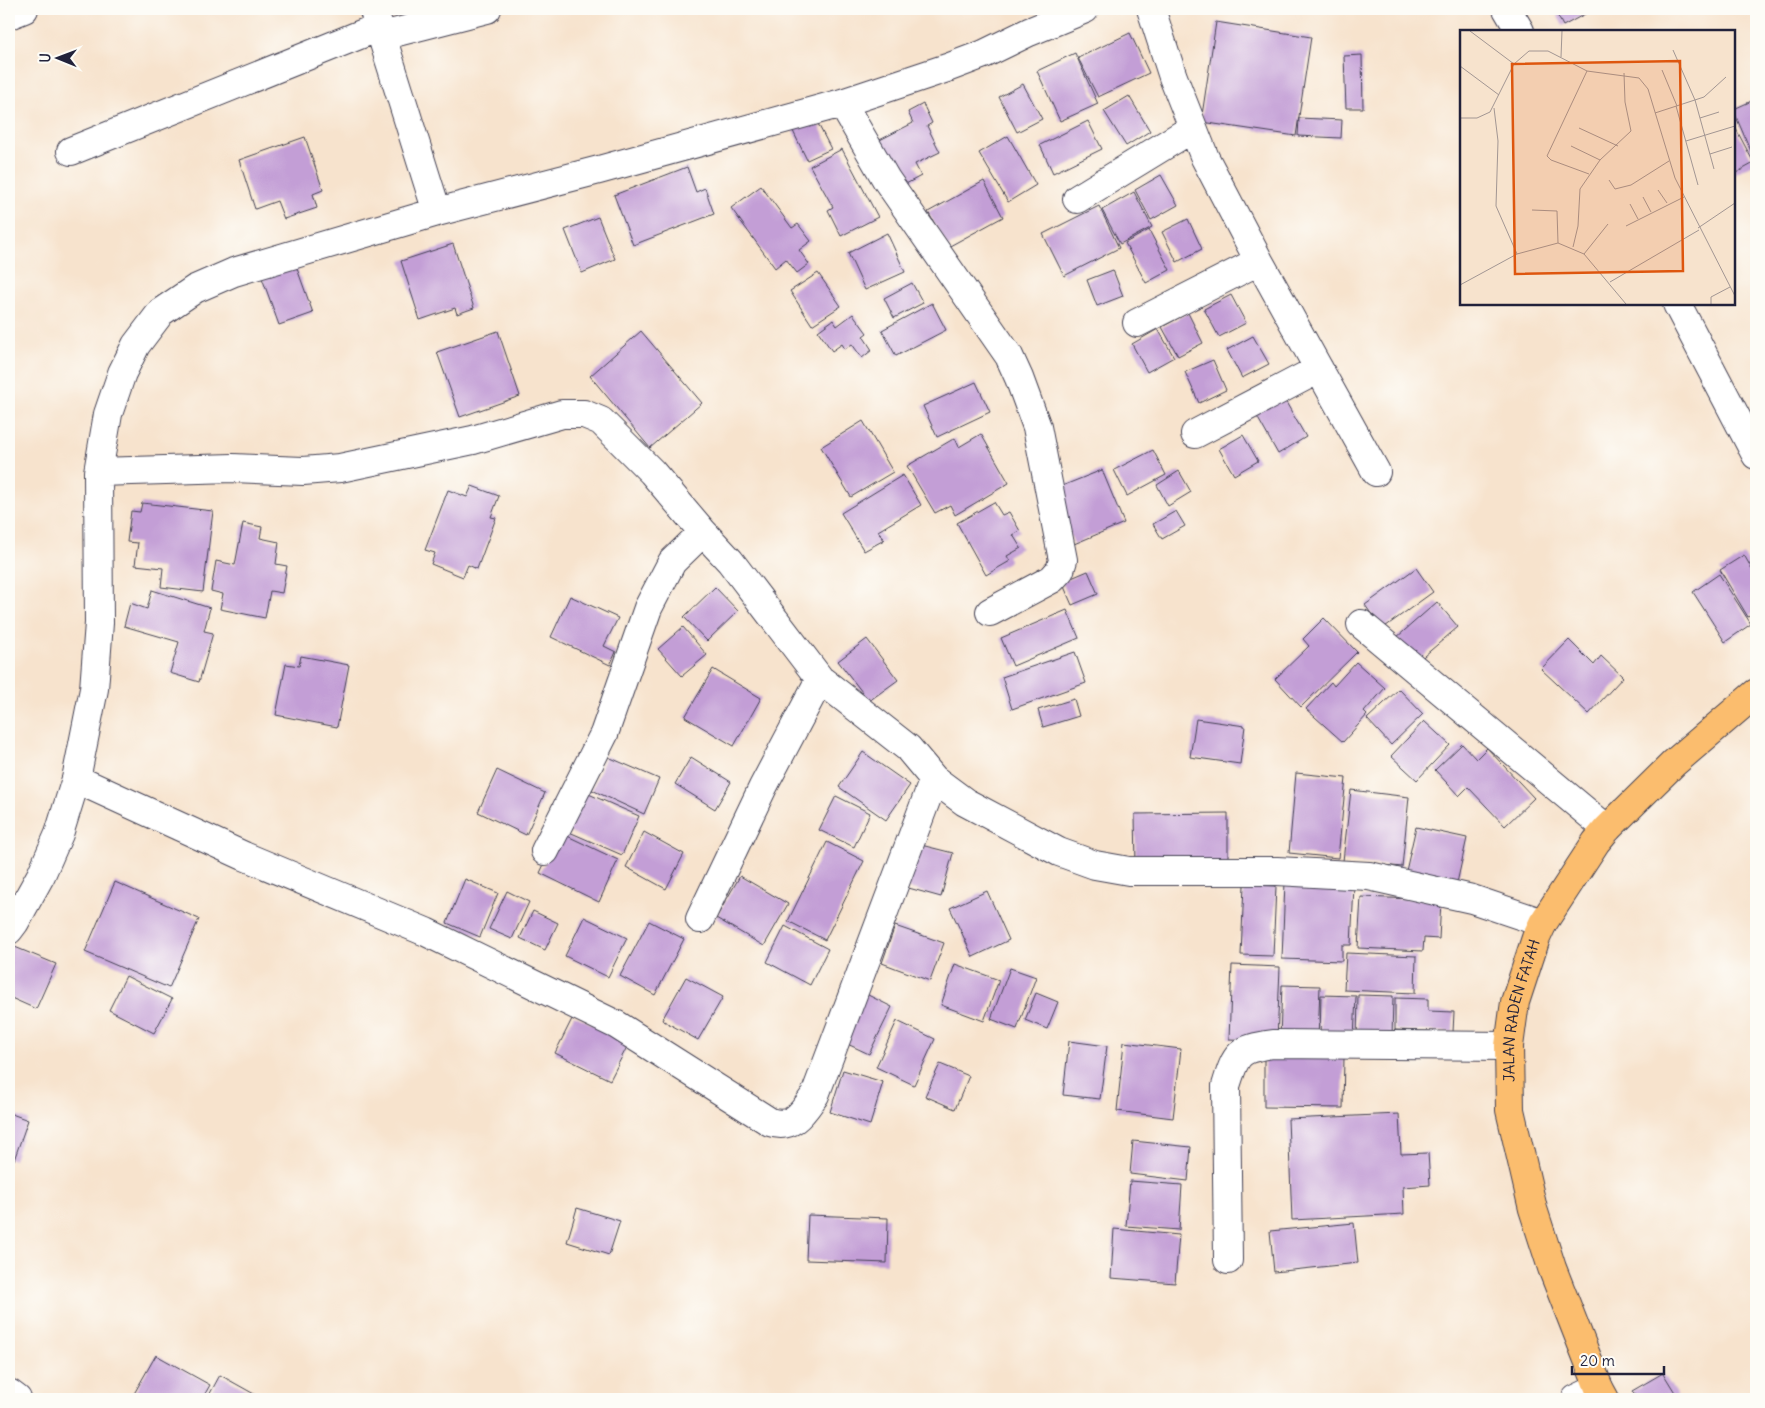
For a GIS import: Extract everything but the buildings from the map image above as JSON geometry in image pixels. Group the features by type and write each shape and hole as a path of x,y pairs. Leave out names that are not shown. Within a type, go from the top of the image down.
{"highway":[{"name":"JALAN RADEN FATAH","path":"1594,1395 1533,1209 1510,1110 1509,1046 1515,1002 1536,938 1543,923 1596,842 1607,828 1674,763 1756,693"}],"street":[{"path":"9,15 24,9"},
{"path":"71,151 378,24 487,9"},
{"path":"9,930 41,875 59,834 76,779 94,689 99,623 98,472 108,414 122,373 136,345 161,312 195,289 234,272 437,212 599,170 842,103 965,61 1085,9"},
{"path":"1151,9 1173,77 1205,158 1259,261 1376,472"},
{"path":"1507,9 1519,30"},
{"path":"378,24 437,212"},
{"path":"842,103 886,179 1009,356 1037,427 1064,560 1060,570 1052,579 990,612"},
{"path":"1077,199 1193,128"},
{"path":"1137,323 1259,261"},
{"path":"1678,305 1756,455"},
{"path":"1195,434 1319,369"},
{"path":"98,472 233,468 303,470 340,468 473,440 562,414 584,414 601,422 652,472 730,561 820,679 908,748 934,780 965,802 1050,848 1095,865 1129,871 1277,871 1369,876 1472,899 1543,923"},
{"path":"545,851 604,734 648,608 672,562 703,532"},
{"path":"1361,624 1607,828"},
{"path":"700,919 763,787 820,679"},
{"path":"76,779 244,856 426,932 617,1025 770,1122 778,1125 788,1124 800,1116 815,1095 934,780"},
{"path":"1228,1260 1226,1086 1233,1064 1240,1054 1250,1048 1273,1044 1509,1046"},
{"path":"9,1394 18,1399"}]}
